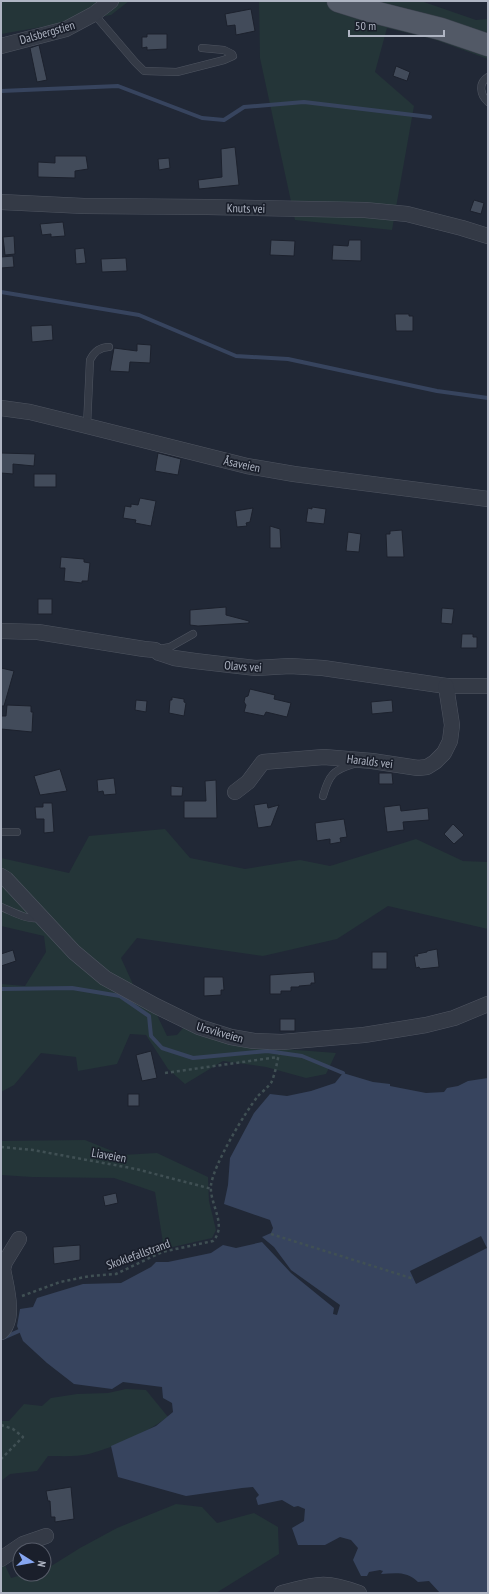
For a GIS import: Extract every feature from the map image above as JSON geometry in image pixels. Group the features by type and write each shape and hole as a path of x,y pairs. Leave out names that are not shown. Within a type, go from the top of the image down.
{"main road":[{"path":"338,1 370,11 441,28 488,45"}],"street":[{"name":"Dalsbergstien","path":"1,46 66,29 94,14 111,1"},
{"name":"Knuts vei","path":"1,202 84,206 366,210 407,214 488,236"},
{"name":"Åsaveien","path":"1,408 30,412 247,466 294,474 488,499"},
{"name":"Olavs vei","path":"1,631 38,632 154,650 174,658 256,668 290,666 323,668 446,686 488,686"},
{"name":"Haralds vei","path":"235,792 248,782 263,762 324,756 366,761 372,760 418,768 427,767 435,762 444,753 450,741 452,725 446,686"},
{"name":"Ursvikveien","path":"1,876 6,879 74,952 105,978 156,1006 199,1027 231,1037 254,1041 282,1042 364,1035 426,1025 454,1018 488,1004"},
{"path":"1,1332 5,1326 10,1310 3,1269 5,1262 19,1239"},
{"path":"1,1559 23,1544 46,1536"},
{"path":"282,1593 317,1584 332,1584 359,1593"}],"lane":[{"path":"94,14 144,71 177,72 224,60 233,56 224,50 202,48"},
{"path":"488,77 483,82 481,90 488,102"},
{"path":"87,426 90,360 100,349 109,346"},
{"path":"154,650 170,647 193,634"},
{"path":"323,796 326,784 334,772 366,761"},
{"path":"1,832 17,832"},
{"path":"1,907 35,919 41,917"}],"path":[{"name":"Skoklefallstrand","path":"8,1301 60,1282 90,1276 116,1274 162,1252 213,1241 217,1236 220,1229 212,1189 214,1179 225,1151 247,1112 259,1095 270,1084 278,1056 165,1073"},
{"name":"Liaveien","path":"1,1147 33,1150 136,1169 212,1189"},
{"path":"271,1234 414,1279"},
{"path":"1,1425 13,1429 23,1437 1,1459"}],"shaded area":[{"path":"1,1 129,1 111,15 1,34"},
{"path":"259,1 421,1 476,20 488,19 488,59 436,40 387,28 375,72 414,106 392,230 295,220 260,58"},
{"path":"165,829 190,858 245,869 300,860 330,866 416,839 463,861 488,862 488,929 388,906 337,939 263,956 137,938 121,958 142,1004 157,1015 167,1036 177,1035 183,1028 233,1045 336,1053 326,1074 306,1078 266,1067 223,1061 185,1084 168,1069 146,1035 130,1034 117,1064 78,1071 76,1057 41,1053 14,1085 1,1092 1,984 25,986 46,952 44,936 1,926 1,858 69,873 89,836"},
{"path":"85,1140 122,1155 157,1153 208,1177 209,1201 216,1230 212,1238 164,1249 155,1192 114,1178 1,1175 1,1141"},
{"path":"126,1389 146,1390 168,1417 160,1423 120,1443 84,1455 48,1456 37,1471 10,1474 1,1481 1,1421 9,1421 24,1404 42,1406 51,1398 77,1394 108,1393"},
{"path":"176,1504 202,1507 217,1523 254,1513 278,1527 279,1554 216,1593 1,1593 1,1557 12,1578 12,1582 52,1582 52,1566 117,1528"}],"water":[{"path":"343,1073 373,1082 390,1084 390,1086 426,1093 444,1092 447,1088 458,1086 468,1081 488,1078 488,1593 440,1593 429,1581 418,1582 406,1574 381,1574 383,1571 380,1570 369,1572 367,1576 361,1576 353,1560 358,1548 351,1540 340,1537 325,1545 298,1545 292,1528 304,1521 305,1509 298,1506 294,1507 282,1500 258,1505 256,1498 259,1495 253,1487 186,1496 118,1477 111,1446 156,1426 173,1412 172,1403 163,1398 162,1387 123,1382 112,1389 74,1384 47,1363 23,1341 17,1326 20,1309 33,1307 37,1298 83,1284 121,1283 151,1267 156,1262 168,1262 211,1253 223,1245 236,1248 262,1242 291,1273 334,1308 333,1314 337,1315 340,1305 291,1270 274,1247 262,1237 271,1233 273,1228 270,1220 224,1204 228,1185 230,1158 254,1113 270,1094 287,1096 311,1091 335,1083"}],"pier":[{"path":"481,1236 487,1248 416,1284 410,1271"}],"building":[{"path":"251,9 255,31 236,35 235,25 227,26 225,14"},
{"path":"147,34 167,34 167,49 147,50 147,47 142,48 142,37 147,37"},
{"path":"39,45 47,80 37,82 30,48"},
{"path":"396,66 410,72 407,81 393,76"},
{"path":"235,147 239,185 199,189 198,180 222,177 221,149"},
{"path":"55,156 86,156 88,169 75,171 75,178 38,177 38,162 55,163"},
{"path":"169,158 170,168 159,170 158,159"},
{"path":"474,200 484,203 481,214 470,211"},
{"path":"63,222 65,236 51,237 51,234 42,235 40,224"},
{"path":"14,236 15,254 5,255 3,237"},
{"path":"271,240 295,241 294,256 270,255"},
{"path":"349,240 361,240 361,261 332,260 333,245 348,246"},
{"path":"84,248 86,263 76,264 75,249"},
{"path":"13,256 14,267 1,268 1,257"},
{"path":"126,258 127,271 102,272 101,259"},
{"path":"395,314 409,314 409,316 413,316 413,331 396,331"},
{"path":"52,325 53,340 32,342 31,326"},
{"path":"137,344 151,345 150,363 130,362 129,372 110,371 114,348 137,351"},
{"path":"1,453 35,454 34,466 13,464 13,474 1,473"},
{"path":"158,453 181,459 178,475 155,471"},
{"path":"34,474 56,474 56,487 34,487"},
{"path":"140,498 156,501 151,526 135,523 136,520 123,518 125,506 131,507 131,504 138,505"},
{"path":"312,507 326,509 324,524 306,522 308,508 312,509"},
{"path":"253,508 250,522 246,523 247,526 237,527 235,511"},
{"path":"270,526 280,529 281,548 270,548"},
{"path":"402,530 404,557 387,557 386,534 390,534 390,531"},
{"path":"348,532 361,534 359,552 346,551"},
{"path":"61,557 84,559 84,562 90,563 88,581 82,581 82,583 64,581 65,568 60,568"},
{"path":"38,599 52,599 52,614 38,614"},
{"path":"226,607 226,615 249,621 249,623 198,626 190,625 190,610"},
{"path":"442,608 454,609 452,624 441,623"},
{"path":"462,634 473,634 473,637 477,637 477,648 461,648"},
{"path":"1,668 14,671 4,706 1,706"},
{"path":"250,689 275,695 274,699 291,703 287,717 266,712 264,716 244,712 246,705 244,702 245,697 248,696"},
{"path":"172,697 184,699 184,702 186,703 184,716 169,713 170,700 172,700"},
{"path":"136,700 147,701 146,712 135,710"},
{"path":"392,700 393,712 372,714 371,702"},
{"path":"7,705 31,706 31,712 33,712 32,732 1,729 1,716 6,716"},
{"path":"60,769 67,791 40,795 34,776"},
{"path":"379,773 392,773 393,784 379,784"},
{"path":"114,778 116,794 104,795 103,791 98,792 97,780"},
{"path":"216,780 217,818 184,818 184,801 206,801 205,781"},
{"path":"171,786 183,787 182,796 171,796"},
{"path":"43,803 52,803 54,832 44,833 44,819 36,819 35,807 43,807"},
{"path":"267,803 268,808 279,805 271,826 258,828 254,805"},
{"path":"400,805 401,811 428,808 429,820 403,822 404,830 387,832 384,807"},
{"path":"344,819 347,837 340,838 341,842 330,844 330,839 317,841 315,823"},
{"path":"453,824 464,835 454,844 444,834"},
{"path":"437,949 439,967 416,968 414,956"},
{"path":"13,950 16,961 1,966 1,954"},
{"path":"372,952 387,952 387,969 372,969"},
{"path":"314,972 315,983 311,983 311,985 291,987 291,991 281,991 281,994 270,994 270,975"},
{"path":"204,977 223,977 224,990 221,990 221,995 204,996"},
{"path":"280,1019 295,1019 295,1031 280,1031"},
{"path":"151,1051 157,1078 142,1081 136,1055"},
{"path":"128,1094 139,1094 139,1106 128,1106"},
{"path":"116,1193 118,1203 105,1206 103,1196"},
{"path":"80,1245 80,1260 54,1264 53,1247"},
{"path":"71,1487 74,1519 55,1522 55,1517 51,1517 50,1501 48,1501 46,1491"}],"waterway":[{"path":"1,91 118,86 202,118 224,120 244,107 304,102 430,117"},
{"path":"1,292 139,315 236,356 288,359 437,391 488,398"},
{"path":"1,989 72,988 120,996 149,1016 151,1036 162,1048 193,1058 267,1051 302,1056 343,1073"},
{"path":"3,1338 19,1331"}]}
